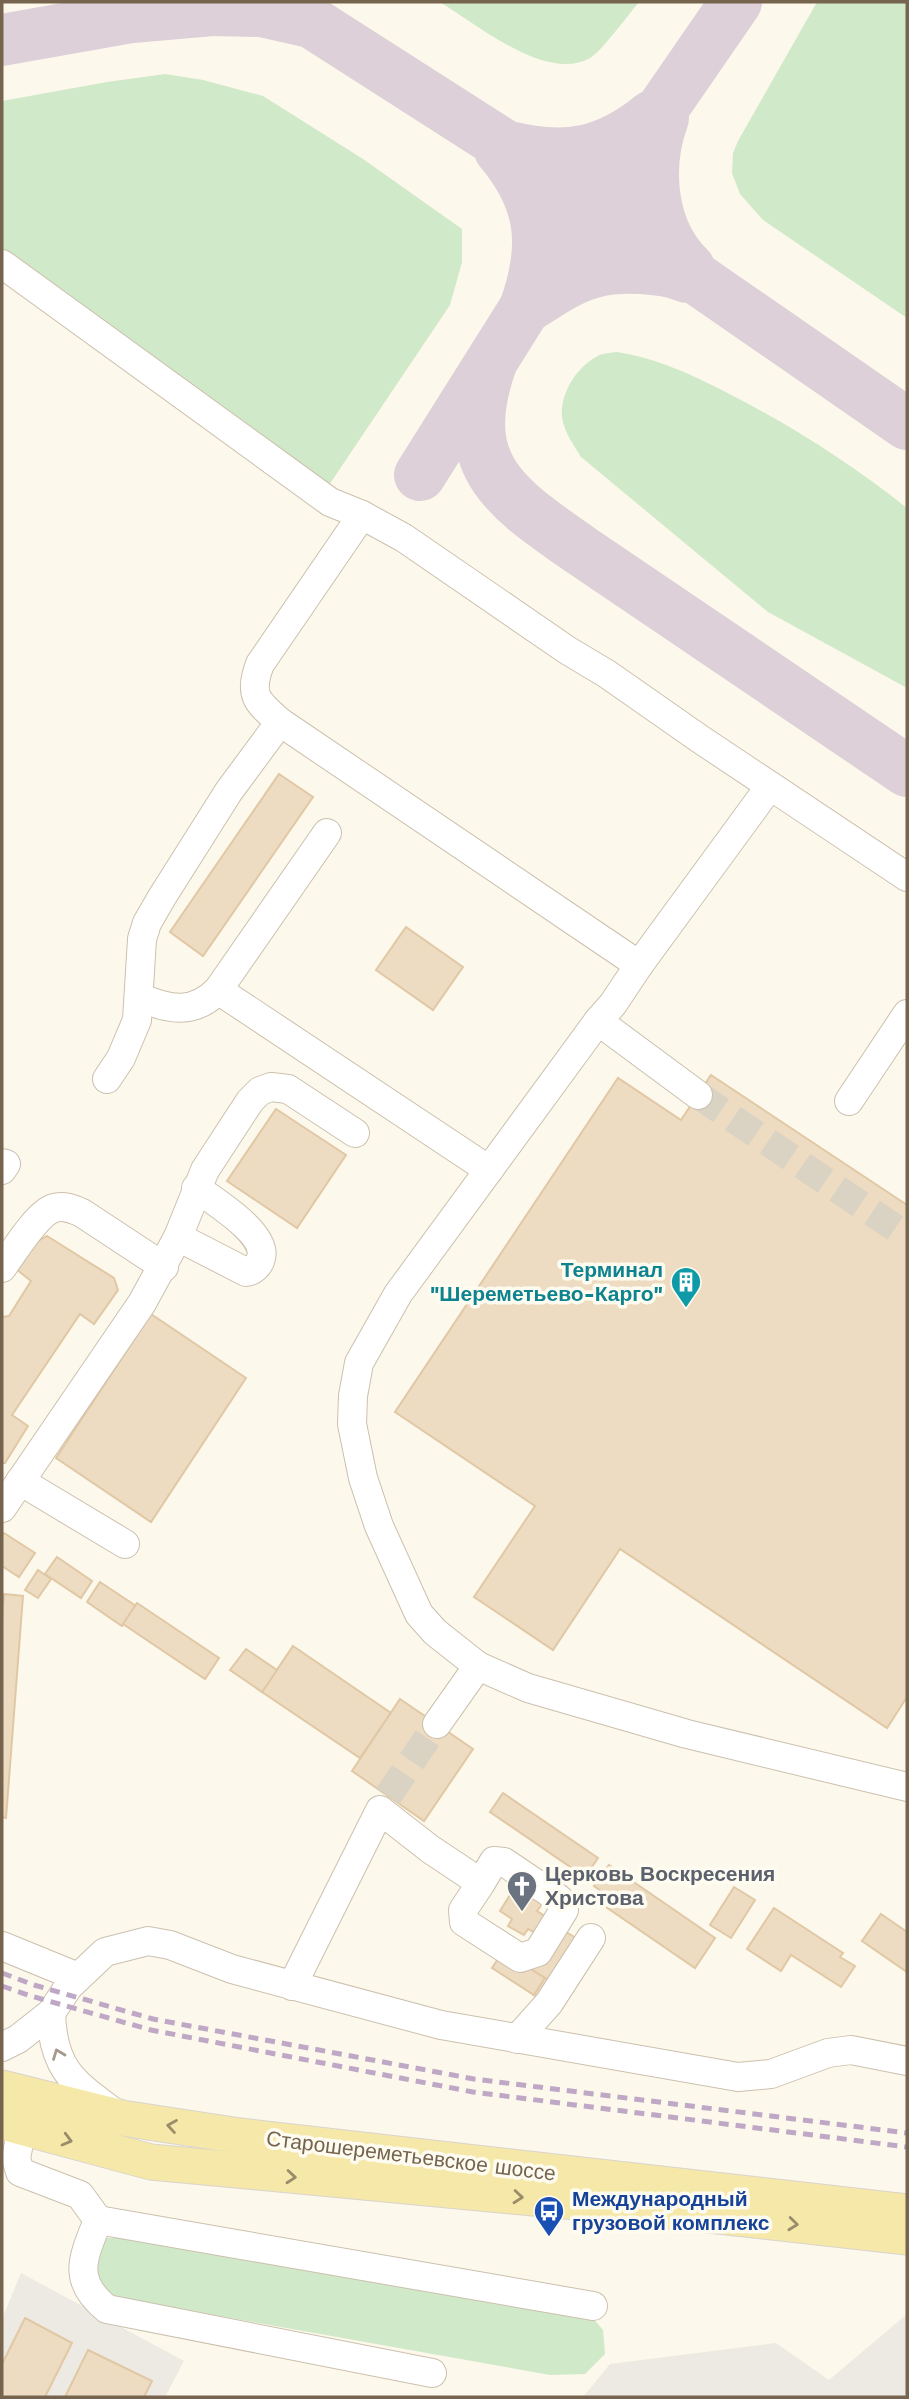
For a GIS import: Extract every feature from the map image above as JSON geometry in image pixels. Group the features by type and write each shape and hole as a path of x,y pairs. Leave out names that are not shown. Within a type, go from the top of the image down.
{"main road":[{"name":"Старошереметьевское шоссе","path":"2,2088 121,2118 240,2136 907,2212"},
{"name":"Старошереметьевское шоссе","path":"12,2125 151,2162 907,2237"}],"lane":[{"path":"2,264 330,502 362,515 404,538 907,877"},
{"path":"362,515 261,664 254,681 255,692 264,708 280,722 639,965"},
{"path":"107,1079 121,1058 137,1020 142,939 148,923 229,792 280,722"},
{"path":"770,786 613,1004 398,1294 359,1363 353,1396 352,1424 363,1478 379,1526 419,1614 435,1632 478,1666 528,1688 687,1734 907,1787"},
{"path":"139,997 175,1008 207,1002 327,833"},
{"path":"218,990 489,1170"},
{"path":"849,1101 907,1014"},
{"path":"598,1021 698,1094"},
{"path":"2,1506 142,1303 164,1267 205,1170 250,1101 260,1091 271,1087 288,1090 355,1133"},
{"path":"2,1163 6,1164 2,1170"},
{"path":"178,1237 246,1272 253,1270 260,1263 262,1250 255,1236 242,1222 197,1188"},
{"path":"2,1268 39,1219 55,1207 69,1207 82,1213 164,1267"},
{"path":"20,1481 125,1544"},
{"path":"436,1724 478,1666"},
{"path":"292,1986 384,1803 430,1849 481,1883"},
{"path":"517,2039 549,2003 591,1938"},
{"path":"2,2047 18,2039 51,2012 69,1986 105,1952 148,1941 170,1945 232,1969 441,2025 738,2077 771,2074 828,2053 851,2050 907,2061"},
{"path":"2,1946 78,1977"},
{"path":"51,2012 52,2034 60,2062 74,2081 121,2118"},
{"path":"12,2125 20,2172 80,2195 98,2220 593,2306"},
{"path":"98,2220 86,2250 82,2278 93,2298 107,2309 432,2373"}],"shaded area":[{"path":"21,2273 184,2361 165,2397 2,2397 2,2319"},
{"path":"907,2314 907,2397 583,2397 610,2364 776,2343 829,2380"}],"green space":[{"path":"440,2 639,2 595,54 573,64 553,63 512,48"},
{"path":"817,2 907,2 907,318 763,220 740,194 732,173 733,153 738,141"},
{"path":"165,74 203,80 263,96 363,159 462,229 462,262 450,305 327,488 2,251 2,101"},
{"path":"617,352 634,355 696,377 741,400 827,450 907,508 907,688 768,612 581,457 563,422 564,399 571,382 582,368 600,355"},
{"path":"101,2238 128,2238 591,2316 603,2330 605,2354 585,2374 550,2375 113,2297 89,2268"}],"building":[{"path":"279,774 313,797 203,956 170,932"},
{"path":"406,927 463,967 433,1010 376,970"},
{"name":"Терминал \"Шереметьево-Карго\"","path":"711,1075 907,1205 907,1697 887,1728 620,1549 553,1650 474,1597 535,1506 395,1412 618,1078 681,1120"},
{"path":"276,1109 346,1155 297,1228 227,1181"},
{"path":"47,1236 114,1278 118,1290 94,1324 80,1314 12,1415 28,1426 5,1463 2,1463 2,1317 9,1316 31,1281 16,1269 29,1246"},
{"path":"151,1314 246,1378 151,1522 56,1458"},
{"path":"4,1533 35,1553 19,1577 2,1566"},
{"path":"57,1557 92,1581 81,1598 45,1574"},
{"path":"38,1570 51,1579 38,1598 25,1590"},
{"path":"100,1582 136,1606 122,1626 87,1602"},
{"path":"4,1594 23,1596 6,1818 2,1817"},
{"path":"137,1603 219,1658 205,1679 123,1624"},
{"path":"293,1646 391,1713 360,1758 262,1692"},
{"path":"246,1649 277,1670 262,1692 230,1670"},
{"path":"400,1699 473,1749 424,1821 352,1771"},
{"path":"503,1793 598,1858 585,1877 490,1812"},
{"path":"609,1865 715,1938 695,1968 603,1905 609,1897 594,1886"},
{"path":"734,1887 755,1900 731,1938 710,1925"},
{"name":"Церковь Воскресения Христова","path":"528,1893 543,1903 537,1911 547,1923 536,1933 528,1929 524,1935 508,1926 512,1919 500,1911 510,1895 522,1903"},
{"path":"774,1908 843,1953 840,1957 855,1966 841,1987 791,1955 781,1971 747,1949"},
{"path":"881,1914 907,1932 907,1972 862,1941"},
{"path":"561,1929 581,1941 554,1983 527,1967"},
{"path":"500,1956 524,1972 527,1967 545,1978 534,1995 492,1968"},
{"path":"545,1978 554,1983 544,2000 534,1995"},
{"path":"25,2318 72,2343 45,2397 2,2397 2,2364"},
{"path":"88,2350 152,2381 144,2397 65,2397"}],"taxiway":[{"path":"280,2 505,146 907,424"},
{"path":"420,475 525,308 736,2"},
{"path":"2,40 132,17 212,10 261,11 310,22"},
{"path":"509,147 549,153 585,151 619,138 652,116"},
{"path":"663,118 654,157 655,197 666,235 689,268"},
{"path":"500,150 525,187 537,225 536,264 525,308 576,278 604,270 654,269 687,277"},
{"path":"491,363 481,399 479,429 484,454 494,476 510,495 582,551 907,771"}],"tunnel":[{"path":"698,1095 907,1236"},
{"path":"388,1796 437,1724"}],"railway":[{"path":"2,1973 34,1985 153,2019 474,2079 907,2133"},
{"path":"2,1986 151,2030 473,2092 907,2147"}],"place":[{"name":"Терминал \"Шереметьево-Карго\"","path":"686,1309"},
{"name":"Церковь Воскресения Христова","path":"522,1913"},
{"name":"Международный грузовой комплекс","path":"549,2238"}]}
